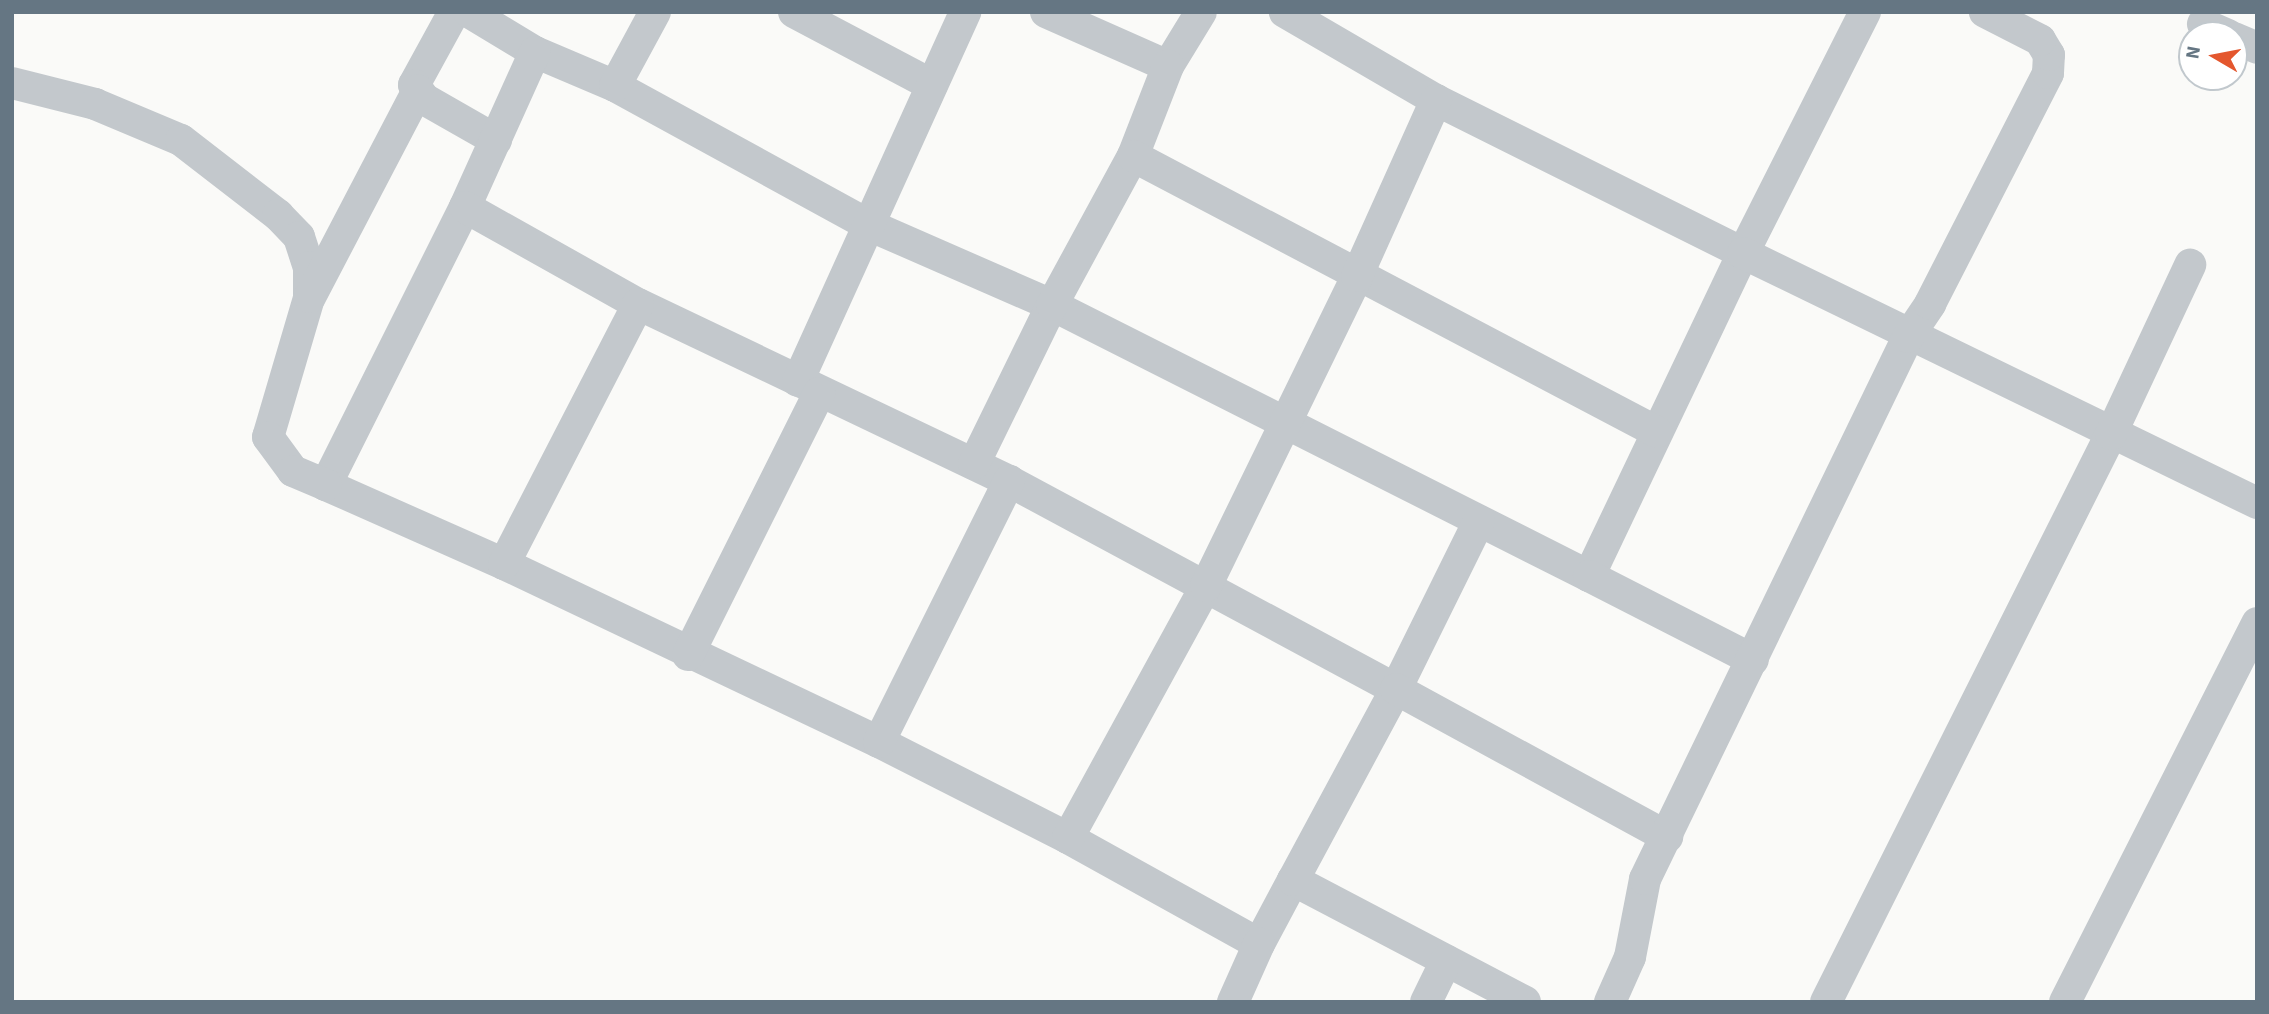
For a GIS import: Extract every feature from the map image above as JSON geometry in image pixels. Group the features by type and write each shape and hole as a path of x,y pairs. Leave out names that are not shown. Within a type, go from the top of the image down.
{"street":[{"path":"454,12 414,80 424,99 496,140"},
{"path":"469,12 535,52 615,86 871,226 1052,305 1753,660"},
{"path":"615,86 655,12"},
{"path":"794,12 932,85"},
{"path":"688,655 809,387 871,226 965,12"},
{"path":"1046,12 1168,66"},
{"path":"975,464 1052,305 1133,156 1168,66 1201,12"},
{"path":"1285,12 1436,100 1908,337 2257,503"},
{"path":"1589,576 1743,253 1865,12"},
{"path":"1609,1002 1630,957 1646,879 1908,337 1930,304 2048,74 2049,55 2040,40 1985,12"},
{"path":"326,485 465,207 535,52"},
{"path":"12,83 95,104 181,140 278,215 299,237 309,267 309,298"},
{"path":"418,90 309,298 268,437 293,471 504,564 688,655 879,742 1068,838 1259,944"},
{"path":"1068,838 1206,586 1357,276 1436,100"},
{"path":"1133,156 1657,432"},
{"path":"465,207 638,304 1009,481 1667,836"},
{"path":"1826,1002 2111,434 2190,265"},
{"path":"504,564 638,304"},
{"path":"879,742 1009,481"},
{"path":"1233,1002 1259,944 1396,690 1479,522"},
{"path":"2065,1002 2257,623"},
{"path":"1293,880 1525,1002"},
{"path":"1426,1002 1446,961"}]}
